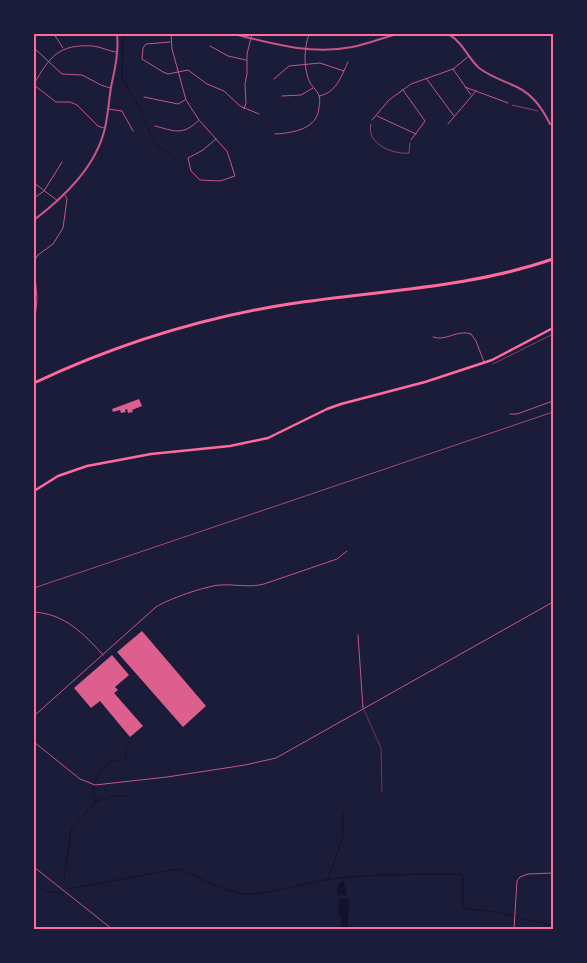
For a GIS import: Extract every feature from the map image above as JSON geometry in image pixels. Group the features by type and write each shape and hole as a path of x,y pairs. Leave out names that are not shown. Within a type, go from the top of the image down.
{"highway":[{"path":"34,383 119,347 171,330 221,317 290,304 452,284 501,274 553,259"}],"main road":[{"path":"34,491 58,476 87,466 130,457 230,446 268,438 327,409 424,382 492,360 553,328"}],"street":[{"path":"54,34 64,48"},
{"path":"34,220 58,202 88,166 98,146 105,128 117,52 117,34"},
{"path":"171,34 171,42 186,100 199,120 227,151 235,176 220,181 203,182 196,178 191,171 188,158 203,150 216,139"},
{"path":"234,34 305,50 330,50 352,47 397,34"},
{"path":"244,109 246,103 246,60 252,34"},
{"path":"275,134 291,132 313,123 318,117 319,96 310,81 306,65 305,50 309,34"},
{"path":"448,34 458,41 469,56 485,72 520,88 532,97 541,107 553,128"},
{"path":"171,42 146,44 142,57 144,61 168,74 188,70 206,84 224,91 244,109 259,114"},
{"path":"105,128 98,126 77,105 56,102 34,84 48,61 64,48 93,46 117,52"},
{"path":"210,46 228,56 246,60"},
{"path":"34,48 62,74 82,75 111,88"},
{"path":"372,120 389,100 403,89 426,77 453,69 469,56"},
{"path":"319,96 327,94 334,89 348,62"},
{"path":"274,79 286,67 323,64 344,71"},
{"path":"453,69 472,96"},
{"path":"426,77 454,116"},
{"path":"465,87 508,103"},
{"path":"282,96 300,95 313,88"},
{"path":"403,89 425,121 411,140"},
{"path":"448,124 476,90"},
{"path":"144,97 178,104 186,100"},
{"path":"108,109 122,112 133,131"},
{"path":"376,115 416,134"},
{"path":"155,126 179,132 189,129 199,120"},
{"path":"34,198 44,191 62,162"},
{"path":"34,183 58,202"},
{"path":"34,330 34,261 38,255 53,244 64,228 66,199 64,195"},
{"path":"433,337 440,338 461,332 471,334 476,341 484,362"},
{"path":"510,414 517,414 553,400"},
{"path":"34,716 156,607 165,602 216,586 264,584 337,560 347,550"},
{"path":"34,742 80,779 89,784 103,785 246,765 276,758 553,602"},
{"path":"34,612 58,617 71,623 103,655"},
{"path":"358,635 363,709"},
{"path":"34,867 112,929"},
{"path":"514,929 517,881 520,877 528,874 553,873"}],"lane":[{"path":"363,709 380,748 382,792"}],"path":[{"path":"508,103 540,110"},
{"path":"372,120 369,129 372,137 388,150 397,153 409,153 411,140"},
{"path":"493,364 553,334"}],"shaded area":[{"path":"344,881 347,896 341,894 338,897 337,889 340,882"},
{"path":"339,899 349,899 349,929 346,927 342,929 338,910"}],"building":[{"path":"139,399 142,406 132,410 133,412 128,413 127,409 125,410 126,412 121,413 120,410 113,412 112,409"},
{"path":"142,631 206,706 183,727 117,652"},
{"path":"112,655 129,675 115,687 118,690 114,693 143,726 130,737 100,701 91,708 74,688"}],"waterway":[{"path":"122,34 122,79 136,101 147,125"},
{"path":"148,128 156,144 175,160"},
{"path":"95,783 101,771 108,763 126,758 126,749"},
{"path":"64,881 71,829 95,802 93,787"},
{"path":"105,799 125,796"},
{"path":"95,802 103,799"},
{"path":"328,879 343,837 343,811"},
{"path":"68,889 177,869 183,870"},
{"path":"184,871 214,885 245,894 273,891 341,878 375,875 461,874 463,876 463,908 513,916"},
{"path":"34,883 46,891 62,893"},
{"path":"517,917 553,926"}],"railway":[{"path":"34,588 553,412"}]}
